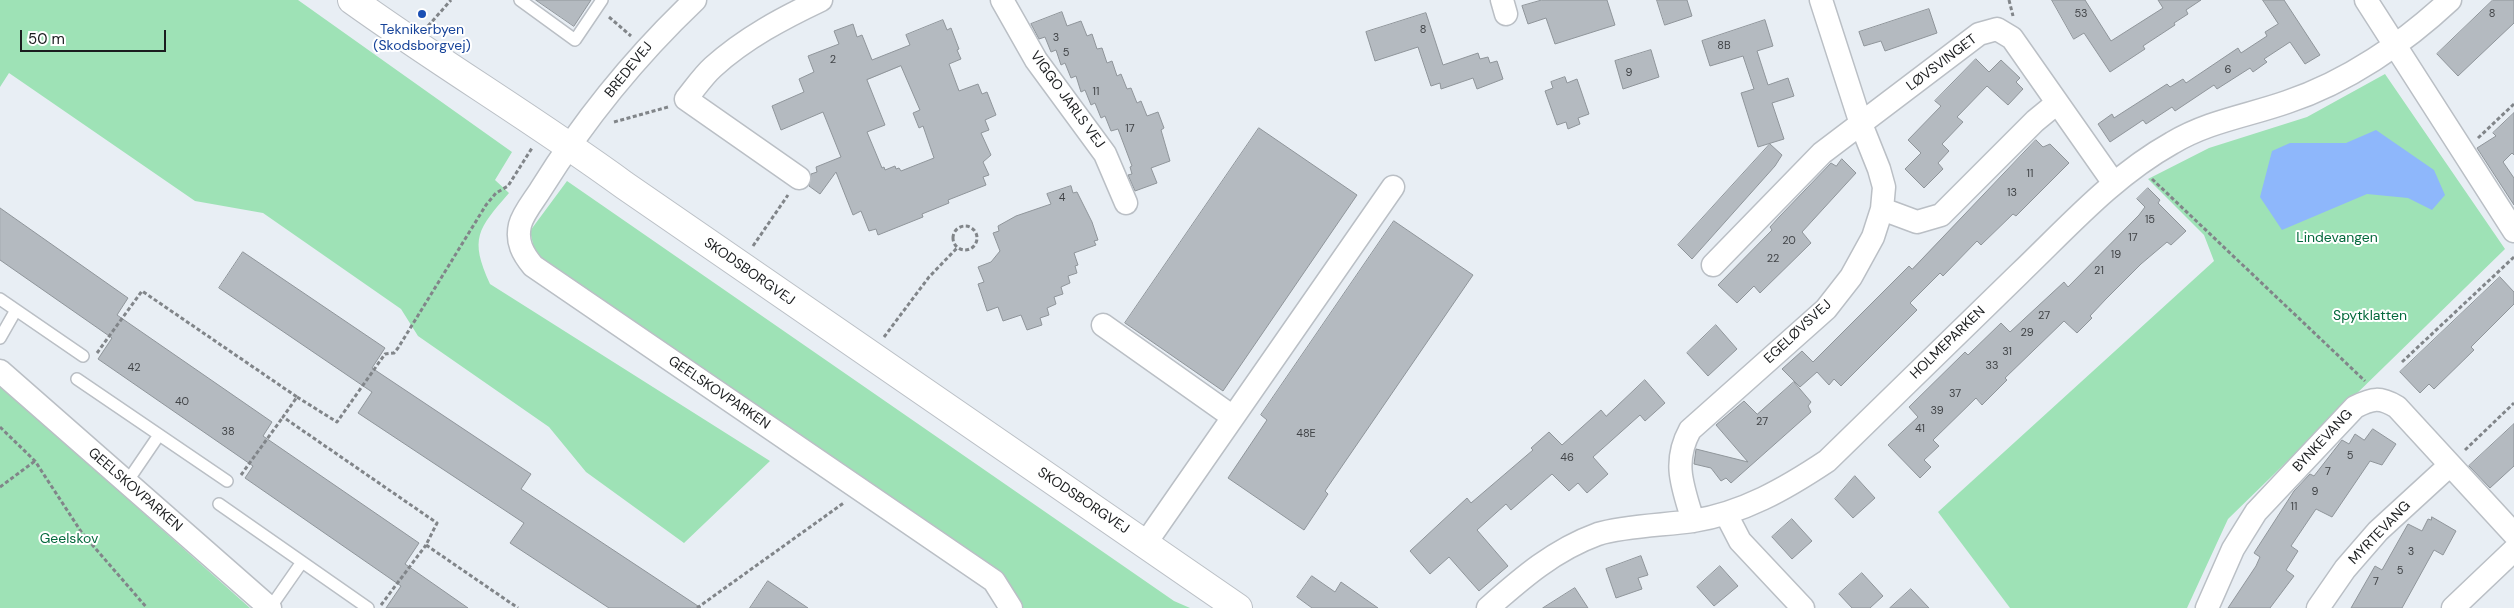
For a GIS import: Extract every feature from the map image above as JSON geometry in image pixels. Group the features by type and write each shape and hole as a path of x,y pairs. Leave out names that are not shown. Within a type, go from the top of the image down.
{"street":[{"name":"SKODSBORGVEJ","path":"352,0 413,44 569,145 740,266 1238,608"},
{"name":"BREDEVEJ","path":"569,145 646,49 695,0"},
{"path":"799,178 686,99 712,67 746,41 789,15 821,0"},
{"name":"VIGGO JARLS VEJ","path":"1002,0 1036,60 1106,154 1126,203"},
{"name":"EGELØVSVEJ","path":"1693,521 1682,480 1680,462 1681,446 1690,430 1826,309 1852,277 1873,237 1882,209 1884,187 1861,124 1821,0"},
{"path":"2366,0 2514,231"},
{"name":"HOLMEPARKEN","path":"1488,608 1532,569 1564,548 1600,534 1693,521 1726,514 1793,484 1827,461 2113,182 2173,142 2214,122 2288,102 2335,81 2396,45 2424,24 2450,0"},
{"name":"LØVSVINGET","path":"1861,124 1979,34 1997,29 2012,38 2113,182"},
{"path":"1882,209 1917,222 1941,215 2035,121 2057,103"},
{"path":"1713,265 1822,153 1861,124"},
{"name":"GEELSKOVPARKEN","path":"569,145 520,223 519,239 523,254 533,266 994,580 1011,608"},
{"path":"1146,544 1393,188"},
{"path":"1103,325 1233,417"},
{"name":"GEELSKOVPARKEN","path":"0,371 270,608"},
{"path":"2383,399 2397,407 2514,534"},
{"name":"BYNKEVANG","path":"2207,608 2233,549 2256,512 2355,407 2367,401 2383,399"},
{"name":"MYRTEVANG","path":"2318,608 2345,569 2378,531 2450,465"},
{"path":"1726,514 1740,541 1803,608"},
{"path":"2454,608 2514,550"}],"lane":[{"path":"520,0 575,40 599,3"},
{"path":"0,299 83,356"},
{"path":"0,338 16,310"},
{"path":"77,379 227,481"},
{"path":"126,482 158,435"},
{"path":"219,504 368,608"},
{"path":"270,608 302,562"}],"path":[{"path":"413,44 451,0"},
{"path":"599,3 646,49"},
{"path":"588,120 606,133 614,122 666,109 674,101 686,99"},
{"path":"2463,152 2514,104"},
{"path":"77,379 142,291 297,397 337,422 385,354 394,353 398,348 486,205 496,193 508,186 544,129"},
{"path":"2137,165 2383,399"},
{"path":"740,266 799,178"},
{"path":"965,226 974,229 978,238 975,247 966,251 957,248 953,239 956,230 965,226"},
{"path":"871,356 920,289 957,248"},
{"path":"2402,362 2514,257"},
{"path":"219,504 297,397"},
{"path":"2450,465 2514,403"},
{"path":"283,417 437,523 426,545 379,608"},
{"path":"0,427 35,461 82,533 147,608"},
{"path":"0,487 35,461"},
{"path":"698,608 862,490"},
{"path":"426,545 518,608"}],"green space":[{"path":"0,0 298,0 512,152 495,180 509,193 490,216 480,235 480,255 490,284 770,461 684,543 586,472 549,427 418,336 401,309 263,213 195,201 9,73 0,87"},
{"name":"Lindevangen","path":"2385,74 2505,249 2228,519 2187,608 2010,608 1938,512 2214,261 2204,235 2148,179 2209,148 2307,117"},
{"path":"567,181 1174,601 1190,608 1021,608 536,257 530,231"},
{"name":"Geelskov","path":"0,385 250,608 0,608"}],"water":[{"path":"2376,130 2434,170 2445,195 2432,210 2408,198 2367,194 2282,230 2260,197 2272,151 2290,143 2346,143"}],"building":[{"path":"536,0 591,0 574,26"},
{"path":"1542,0 1607,0 1615,25 1555,44 1546,18 1528,24 1522,6"},
{"path":"1657,0 1687,0 1692,16 1665,25"},
{"path":"2052,0 2085,0 2111,41 2163,8 2158,0 2201,0 2186,10 2188,14 2174,23 2175,25 2143,46 2145,49 2110,72 2084,33 2074,39"},
{"path":"2263,0 2284,0 2320,55 2305,64 2290,42 2264,59 2267,62 2253,72 2250,68 2217,89 2214,85 2175,111 2172,107 2146,124 2143,120 2110,142 2098,124 2112,114 2114,118 2167,84 2170,87 2183,79 2186,83 2238,48 2241,53 2267,36 2265,32 2278,24"},
{"path":"2493,0 2514,0 2514,23 2458,76 2437,54"},
{"path":"1929,9 1937,33 1885,51 1881,41 1864,46 1859,32"},
{"path":"1062,12 1067,26 1081,21 1087,36 1092,34 1097,49 1102,48 1107,63 1112,61 1117,76 1121,74 1127,89 1131,88 1137,103 1141,101 1147,116 1158,112 1164,128 1161,130 1170,161 1151,168 1157,183 1135,191 1128,175 1132,174 1130,167 1132,166 1118,129 1111,131 1105,116 1101,118 1095,103 1091,105 1085,90 1081,92 1076,76 1071,78 1065,63 1061,65 1056,50 1051,52 1045,37 1039,39 1031,24"},
{"path":"1426,13 1443,65 1478,53 1480,59 1488,57 1490,63 1497,61 1503,79 1477,89 1473,78 1441,89 1440,83 1431,86 1418,47 1375,61 1366,32"},
{"path":"943,20 947,30 951,28 961,59 949,64 959,91 978,84 982,94 987,92 996,115 985,120 989,130 981,133 991,155 983,162 989,175 983,177 986,185 948,200 949,203 922,214 923,217 878,235 876,229 869,231 861,211 853,215 836,172 820,194 809,186 811,174 817,172 816,167 841,157 823,112 781,130 772,106 804,92 799,79 814,72 808,56 839,44 834,31 853,24 857,37 862,35 872,60 910,45 906,35","holes":["901,66 920,110 913,113 919,128 923,126 934,158 901,171 899,168 896,169 895,166 885,170 884,167 882,168 867,132 885,125 867,80"]},
{"path":"1765,20 1773,46 1757,51 1768,85 1788,78 1794,96 1772,103 1784,139 1758,147 1741,93 1754,89 1743,56 1710,66 1702,41"},
{"path":"1651,50 1659,77 1623,89 1615,61"},
{"path":"1976,59 1989,72 2001,60 2020,78 2016,82 2023,89 2008,105 1987,86 1957,117 1963,122 1942,144 1949,151 1938,163 1943,169 1924,188 1905,169 1921,153 1908,140 1941,106 1935,101"},
{"path":"1565,77 1567,83 1577,79 1589,114 1578,118 1580,124 1568,129 1566,122 1557,125 1545,91 1553,88 1551,82"},
{"path":"2514,113 2514,155 2512,153 2503,162 2514,178 2514,205 2477,148 2496,136 2493,133"},
{"path":"1259,128 1357,195 1223,391 1125,323"},
{"path":"2036,140 2043,147 2050,144 2069,163 2016,216 2013,214 1981,245 1977,241 1943,276 1940,273 1910,303 1917,310 1841,386 1834,379 1829,385 1817,372 1800,387 1782,369 1802,351 1813,362 1909,266 1912,269"},
{"path":"1770,144 1782,155 1775,166 1692,259 1678,245"},
{"path":"1842,159 1856,173 1802,232 1811,243 1760,293 1754,286 1737,303 1718,285 1772,230 1770,227 1831,163 1836,166"},
{"path":"1071,186 1073,193 1077,192 1092,222 1098,240 1094,241 1096,245 1074,253 1078,265 1075,266 1077,273 1068,276 1070,283 1061,287 1063,294 1054,297 1056,304 1047,308 1049,315 1040,318 1042,325 1027,330 1021,315 1003,321 998,307 987,311 978,284 984,282 978,267 991,262 1000,251 993,233 999,231 998,226 1016,216 1051,204 1047,194"},
{"path":"2148,188 2160,200 2158,203 2186,231 2171,245 2167,242 2141,264 2090,316 2092,318 2077,333 2064,321 2005,378 2007,380 1982,405 1976,398 1933,440 1939,446 1924,460 1931,467 1920,478 1888,445 1918,417 1909,407 1965,352 1968,355 2001,323 2010,332 2064,282 2068,287 2139,215 2145,207 2137,199"},
{"path":"0,208 128,298 117,315 272,422 263,436 419,543 405,564 468,608 386,608 401,586 245,478 253,466 98,359 112,338 0,260"},
{"path":"1394,221 1473,275 1325,491 1328,494 1304,530 1228,478 1267,420 1261,415"},
{"path":"243,252 385,348 372,368 531,474 521,489 701,608 609,608 510,543 524,523 358,413 372,392 219,288"},
{"path":"2500,277 2514,292 2514,304 2471,347 2474,350 2434,389 2429,384 2420,393 2400,372"},
{"path":"1716,325 1737,349 1708,376 1687,353"},
{"path":"1645,380 1665,403 1645,421 1640,415 1593,457 1608,474 1587,493 1578,483 1569,491 1552,474 1511,510 1506,504 1477,530 1508,566 1479,591 1449,557 1430,574 1410,551 1467,498 1471,503 1533,450 1531,448 1549,432 1562,445 1601,410 1606,416"},
{"path":"1794,382 1811,402 1808,406 1811,412 1731,483 1726,478 1721,481 1711,468 1694,464 1696,449 1748,462 1716,425 1744,401 1757,414"},
{"path":"2514,424 2514,466 2490,488 2469,466"},
{"path":"2373,429 2396,444 2382,465 2370,461 2332,517 2316,509 2291,546 2298,551 2286,570 2294,576 2270,608 2228,608 2256,566 2260,557 2254,553 2294,491 2310,474 2314,476 2342,440 2349,444 2355,434 2364,440"},
{"path":"1855,476 1875,498 1853,518 1835,499"},
{"path":"2432,517 2456,531 2443,555 2434,550 2402,608 2351,608 2375,566 2382,570 2408,524 2422,531 2428,519 2431,520"},
{"path":"1792,519 1812,541 1792,559 1772,537"},
{"path":"1641,556 1648,575 1638,578 1642,589 1616,598 1606,569"},
{"path":"1720,566 1738,586 1714,606 1697,587"},
{"path":"1862,573 1883,596 1870,608 1852,608 1839,594"},
{"path":"1312,576 1335,592 1341,582 1378,608 1312,608 1297,597"},
{"path":"768,581 808,608 750,608"},
{"path":"1575,588 1588,608 1543,608"},
{"path":"1911,589 1929,608 1890,608"}],"place":[{"name":"Teknikerbyen (Skodsborgvej)","path":"422,14"}],"park label":[{"name":"Spytklatten","path":"2370,316"}]}
